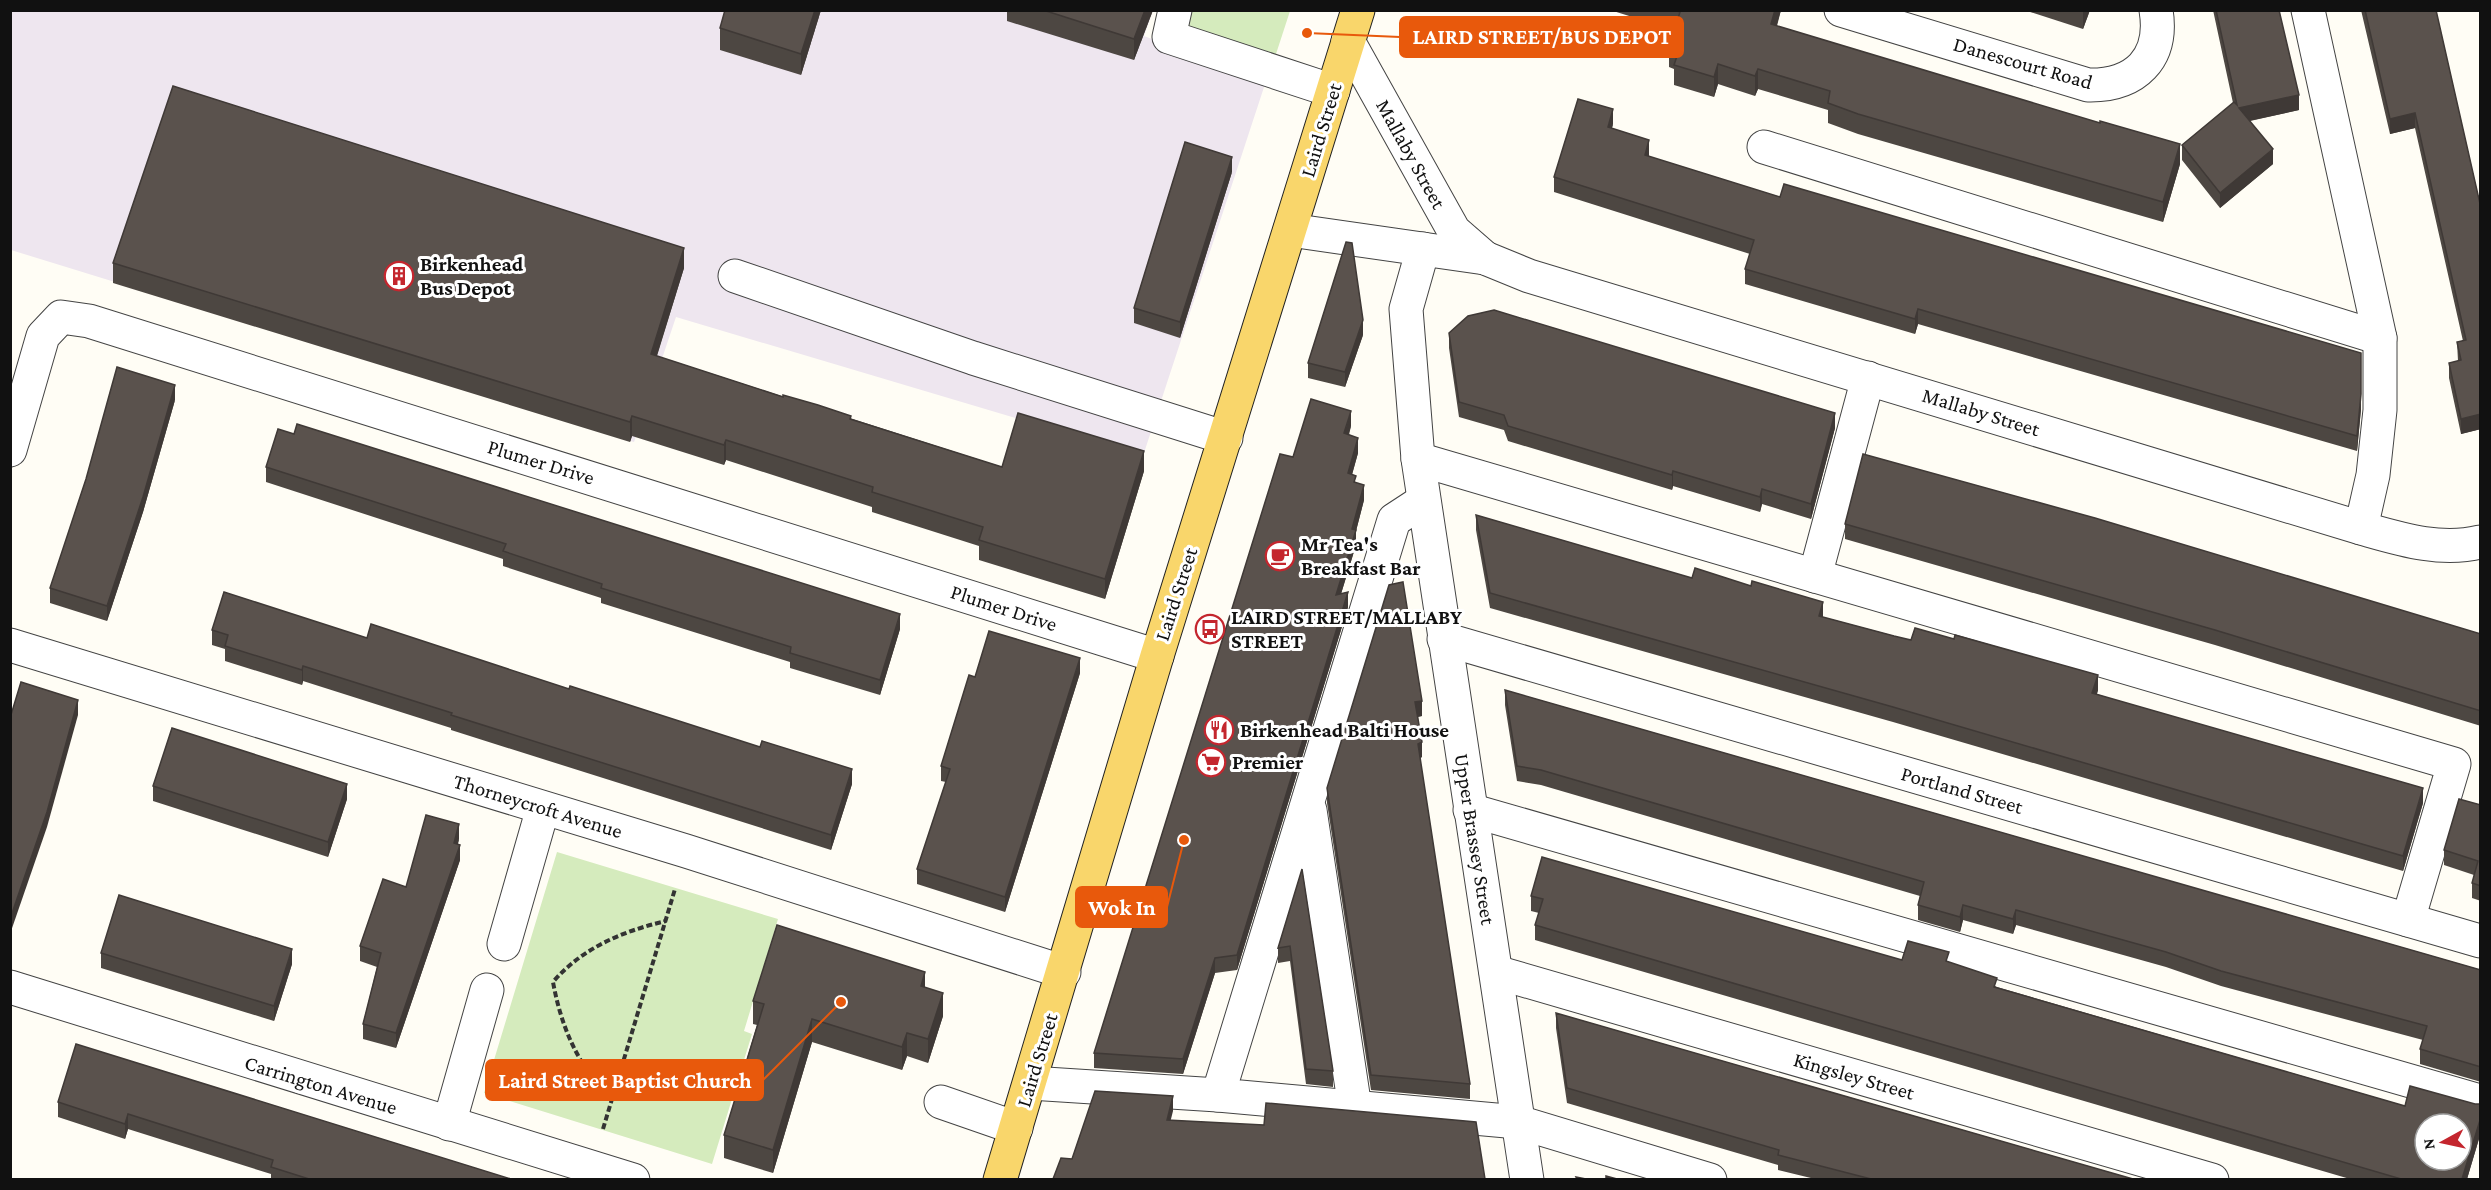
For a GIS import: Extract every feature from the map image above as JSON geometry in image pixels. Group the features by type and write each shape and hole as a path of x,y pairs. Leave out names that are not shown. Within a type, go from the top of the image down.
{"main road":[{"name":"Laird Street","path":"1000,1179 1157,656 1353,26"}],"street":[{"path":"1175,10 1168,37 1333,91"},
{"name":"Danescourt Road","path":"1841,10 2088,85 2106,85 2125,80 2141,68 2152,53 2158,34 2156,10"},
{"path":"2308,10 2380,338 2380,410 2373,475 2361,528"},
{"name":"Mallaby Street","path":"1353,26 1454,231 1485,258"},
{"path":"1764,147 2380,338"},
{"name":"Mallaby Street","path":"1290,230 1485,258 1529,276 2361,528 2411,542 2443,546 2481,542"},
{"name":"Upper Brassey Street","path":"1423,249 1406,309 1418,459 1527,1179"},
{"path":"735,276 973,358 1226,438"},
{"name":"Plumer Drive","path":"10,450 43,336 61,317 89,321 1157,656"},
{"path":"1815,576 1868,378"},
{"path":"1418,459 2454,764 2408,920"},
{"path":"1218,1095 1394,519 1423,501"},
{"name":"Portland Street","path":"1444,639 2481,941"},
{"name":"Thorneycroft Avenue","path":"10,645 686,851 1064,972"},
{"path":"1309,803 1355,1108"},
{"path":"504,945 543,808"},
{"path":"1470,810 2481,1101"},
{"name":"Kingsley Street","path":"1496,972 2212,1179"},
{"name":"Carrington Avenue","path":"10,987 633,1179"},
{"path":"449,1124 487,990"},
{"path":"1030,1083 1218,1095 1518,1122 1710,1179"},
{"path":"941,1102 1016,1128"}],"path":[{"path":"592,1167 686,851"},
{"path":"612,1098 584,1068 572,1045 552,982 565,968 601,943 641,927 666,921"}],"shaded area":[{"name":"Birkenhead Bus Depot","path":"10,11 1153,11 1144,36 1266,81 1143,456 676,317 634,442 11,250"}],"green space":[{"path":"1188,11 1290,11 1276,54 1184,26"},
{"path":"557,852 778,919 744,1031 752,1034 712,1164 484,1093"}],"building":[{"path":"725,10 815,10 801,54 720,28"},
{"path":"1043,10 1145,10 1134,39"},
{"path":"1674,10 1775,10 1771,24 2100,123 2100,121 2180,144 2163,202 1858,114 1828,103 1830,91 1758,69 1755,76 1718,64 1714,77 1674,65 1679,50 1669,48 1680,12"},
{"path":"2216,10 2279,10 2299,95 2239,108 2273,149 2220,193 2182,145 2234,102 2237,105"},
{"path":"2365,10 2436,10 2481,208 2481,414 2461,419 2449,363 2461,360 2457,342 2466,340 2415,113 2390,119"},
{"name":"Birkenhead Bus Depot","path":"173,86 684,248 651,354 783,397 783,395 818,405 851,416 850,419 1002,467 1018,413 1144,451 1105,579 979,540 983,527 872,492 873,487 726,440 724,445 632,416 630,422 113,263"},
{"path":"1578,99 1613,109 1608,127 1649,140 1645,155 1780,197 1784,184 2361,353 2361,394 2357,436 1918,309 1915,319 1745,269 1754,240 1554,177"},
{"path":"1185,142 1232,157 1180,322 1134,308"},
{"path":"1346,242 1352,243 1363,320 1345,372 1308,363"},
{"path":"1494,310 1835,413 1811,504 1762,489 1760,497 1673,471 1672,475 1508,426 1504,415 1459,402 1449,333 1468,316"},
{"path":"117,367 175,385 143,497 107,606 50,588 86,479"},
{"path":"1311,399 1351,411 1344,433 1358,438 1348,473 1356,476 1354,482 1364,485 1352,529 1356,530 1336,595 1348,592 1237,955 1215,958 1183,1059 1094,1053 1280,454 1293,457"},
{"path":"297,424 900,614 880,680 790,653 791,647 601,588 602,584 503,551 506,544 266,467 278,429 294,434"},
{"path":"1863,454 2095,518 2481,634 2481,711 2215,630 1845,524"},
{"path":"1476,515 1692,578 1695,568 1751,586 1752,581 1823,602 1819,616 1894,636 1911,640 1915,628 1954,639 1955,635 2098,675 2092,693 2423,788 2403,856 1893,707 1490,593"},
{"path":"1403,582 1422,701 1415,702 1422,742 1418,744 1470,1084 1371,1075 1327,788 1389,585"},
{"path":"224,592 367,638 371,624 569,689 570,686 760,747 762,741 852,769 831,835 303,666 302,670 225,646 228,635 212,630"},
{"path":"989,631 1080,658 1005,897 917,869 950,769 941,766 969,675 975,677"},
{"path":"21,682 78,700 47,812 10,919 10,718"},
{"path":"1505,690 2481,970 2481,1067 2420,1049 2427,1026 2221,971 2166,952 2016,910 2013,919 1963,905 1960,917 1918,905 1924,882 1541,770 1517,766"},
{"path":"172,728 347,784 328,842 153,786"},
{"path":"2459,799 2481,805 2481,886 2472,883 2478,861 2444,850"},
{"path":"426,815 459,824 454,843 460,845 396,1033 363,1024 381,953 360,946 383,879 406,887"},
{"path":"1542,857 1902,960 1908,941 1949,952 1946,961 1997,978 1994,987 2405,1106 2410,1086 2481,1104 2481,1117 2473,1143 2473,1112 2413,1112 2413,1172 2464,1172 2462,1179 2401,1179 1535,925 1543,899 1531,896"},
{"path":"1302,869 1333,1071 1306,1069 1290,946 1278,948"},
{"path":"119,895 292,949 274,1006 101,953"},
{"path":"777,925 925,972 921,986 943,993 928,1039 907,1033 902,1047 812,1019 773,1150 724,1135 764,1004 753,1001"},
{"path":"1556,1013 2133,1179 1871,1179 1778,1155 1779,1150 1567,1088"},
{"path":"76,1044 511,1179 309,1179 271,1167 273,1160 128,1114 125,1124 58,1102"},
{"path":"1095,1091 1173,1096 1167,1120 1264,1125 1266,1103 1476,1122 1485,1179 1053,1179 1061,1158 1072,1159"}],"place":[{"name":"LAIRD STREET/BUS DEPOT","path":"1307,33"},
{"name":"Birkenhead Bus Depot","path":"399,276"},
{"name":"Mr Tea's Breakfast Bar","path":"1280,556"},
{"name":"LAIRD STREET/MALLABY STREET","path":"1210,629"},
{"name":"Birkenhead Balti House","path":"1219,730"},
{"name":"Premier","path":"1211,762"},
{"name":"Wok In","path":"1184,840"},
{"name":"Laird Street Baptist Church","path":"841,1002"}]}
